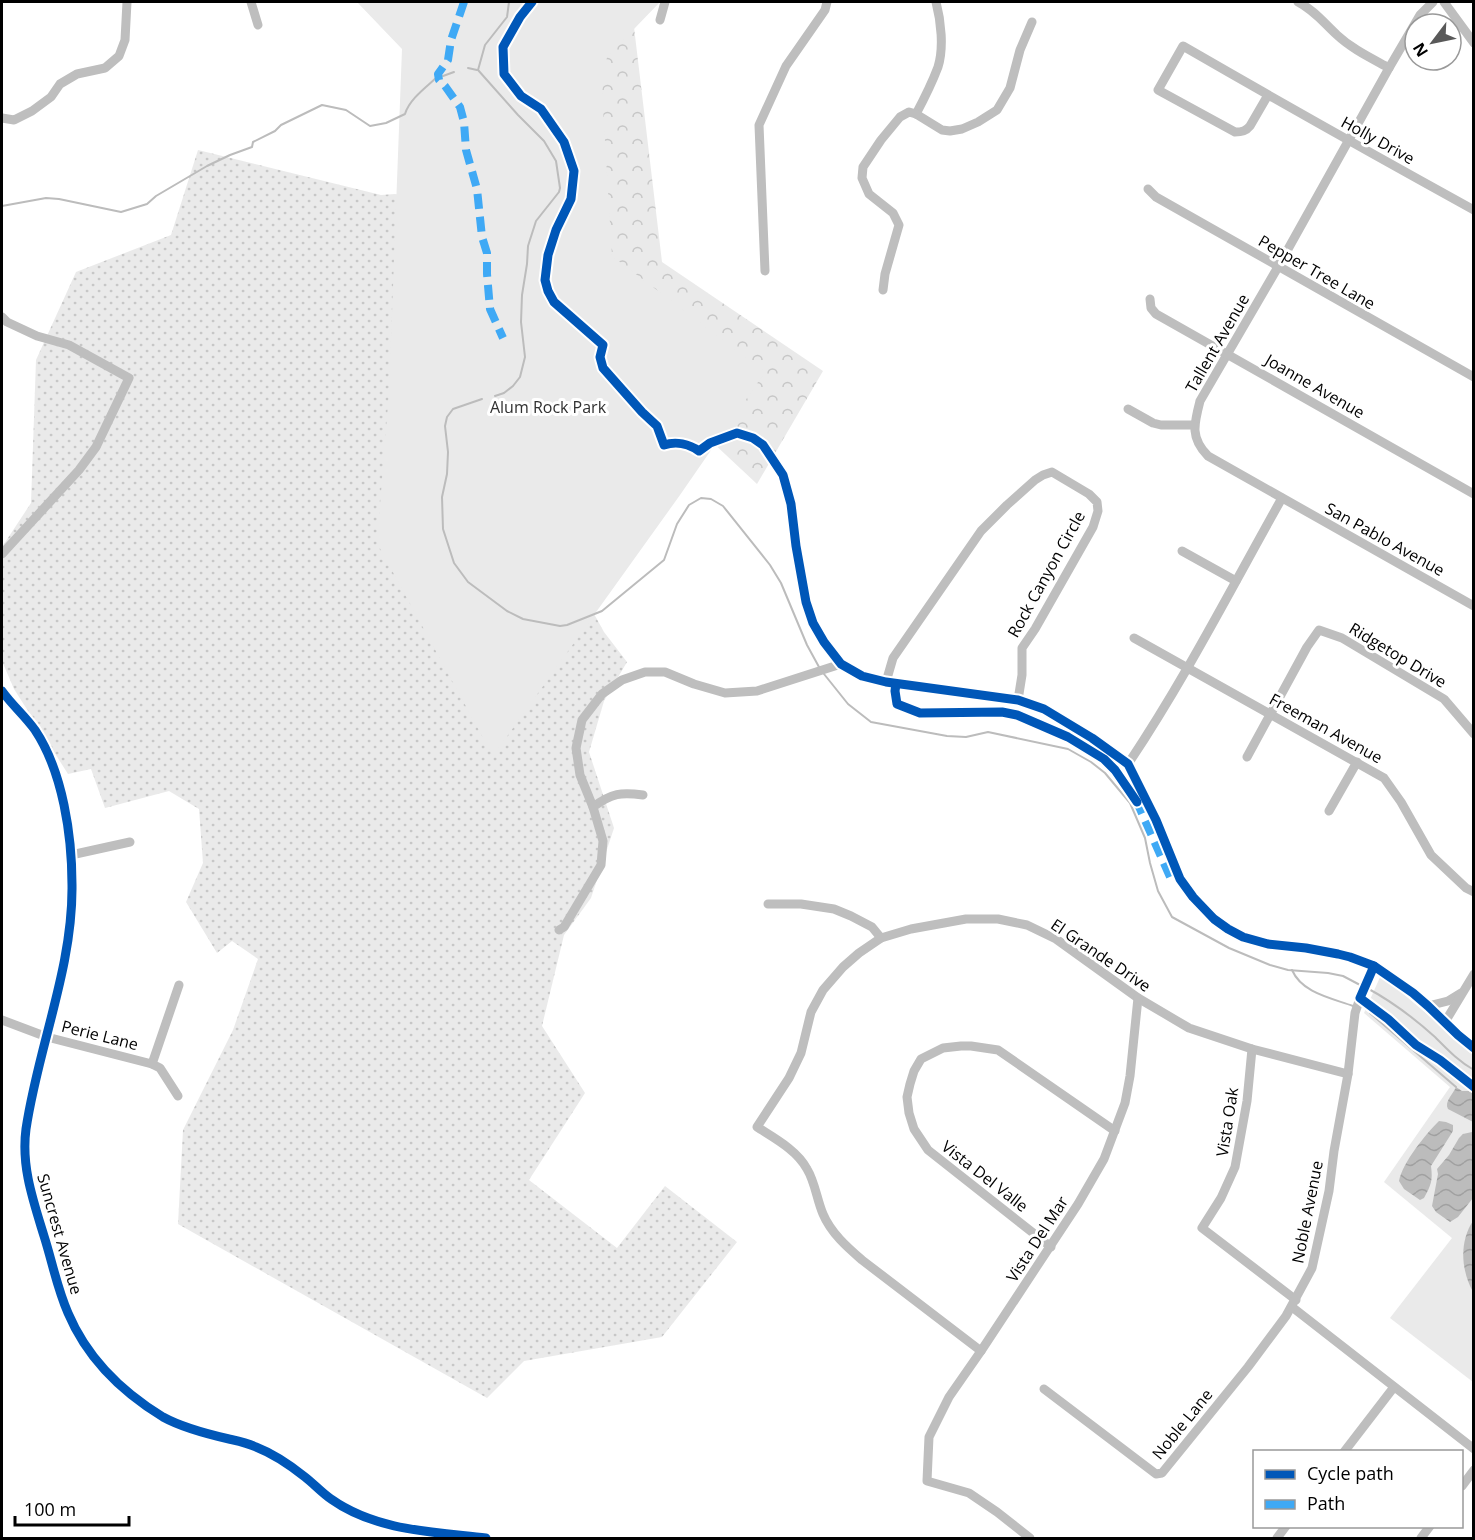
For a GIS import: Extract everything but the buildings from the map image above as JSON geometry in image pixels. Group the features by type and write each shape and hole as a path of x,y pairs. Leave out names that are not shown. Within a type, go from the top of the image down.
{"street":[{"path":"2,118 14,120 32,111 51,97 60,84 77,74 105,68 119,56 125,40 126,2"},
{"path":"250,2 258,25"},
{"path":"660,20 665,2"},
{"path":"765,271 759,125 786,66 825,10 827,2"},
{"path":"916,114 939,64 941,35 936,2"},
{"path":"1298,2 1318,16 1338,36 1358,51 1389,68"},
{"name":"Tallent Avenue","path":"1194,425 1200,402 1389,68 1420,15 1433,2"},
{"path":"1444,2 1473,43"},
{"path":"883,290 885,274 899,225 893,213 869,194 862,178 863,167 900,117 909,112 942,130 950,131 978,122 997,110 1010,88 1020,50 1032,22"},
{"name":"Holly Drive","path":"1268,95 1250,126 1241,132 1230,130 1158,90 1183,46 1473,210"},
{"name":"Pepper Tree Lane","path":"1148,189 1156,197 1473,377"},
{"name":"Joanne Avenue","path":"1150,299 1151,308 1156,314 1473,494"},
{"path":"2,317 7,322 37,336 69,345 129,378 96,447 79,470 2,554"},
{"path":"1128,409 1161,425 1194,425 1196,438 1208,456 1282,498 1153,727 1128,764"},
{"path":"699,451 710,443 737,433 742,434 763,445 778,467 783,475 791,504 806,602 813,622 824,642 841,664 862,676 886,682 1018,700 1054,715 1092,738 1128,764 1180,879 1214,919 1243,937 1260,942 1338,954 1374,966 1428,1006 1473,1048"},
{"name":"Rock Canyon Circle","path":"886,682 893,658 981,531 1035,480 1052,472 1089,494 1097,502 1098,511 1093,527 1022,648 1022,675 1018,700"},
{"name":"San Pablo Avenue","path":"1282,498 1473,606"},
{"path":"1182,551 1236,581"},
{"name":"Ridgetop Drive","path":"1271,714 1307,646 1319,630 1342,638 1444,699 1473,734"},
{"name":"Freeman Avenue","path":"1134,638 1384,778 1401,802 1431,855 1473,892"},
{"path":"559,930 564,927 601,865 603,841 580,775 576,748 582,720 602,694 622,680 645,672 664,672 725,693 757,691 841,664"},
{"name":"Suncrest Avenue","path":"2,691 35,731 46,750 60,792 71,855 72,886 68,935 31,1101 26,1132 25,1160 28,1184 67,1311 81,1340 100,1366 131,1395 166,1418 255,1446 283,1460 332,1500 365,1517 393,1527 486,1539"},
{"path":"1247,757 1271,714"},
{"path":"1329,811 1357,762"},
{"path":"593,807 605,798 625,793 643,795"},
{"path":"71,855 130,842"},
{"path":"768,904 801,904 834,909 872,927 881,938"},
{"name":"El Grande Drive","path":"981,1351 846,1246 823,1215 808,1169 797,1155 757,1126 789,1078 801,1053 812,1012 823,990 859,953 881,938 911,929 966,919 998,919 1027,925 1056,939 1138,998 1189,1028 1252,1049 1348,1074"},
{"name":"Noble Avenue","path":"1294,1304 1312,1268 1326,1206 1348,1074 1355,1013 1374,966"},
{"path":"1445,1022 1473,974"},
{"path":"152,1064 179,985"},
{"path":"1428,1006 1448,1001 1463,992"},
{"name":"Vista Del Mar","path":"1030,1539 969,1493 927,1481 929,1437 949,1397 1051,1247 1104,1159 1125,1103 1138,998"},
{"name":"Perie Lane","path":"2,1020 47,1037 152,1064 159,1068 178,1096"},
{"name":"Vista Del Valle","path":"1051,1247 928,1150 914,1129 909,1113 907,1096 914,1071 921,1059 943,1048 971,1046 998,1050 1115,1131"},
{"name":"Vista Oak","path":"1252,1049 1247,1101 1235,1167 1221,1198 1202,1228 1294,1304"},
{"path":"1294,1304 1473,1449"},
{"name":"Noble Lane","path":"1044,1389 1156,1474 1162,1473 1248,1367 1294,1304"},
{"path":"1346,1450 1394,1387"},
{"path":"1463,1483 1473,1470"}],"green space":[{"name":"Alum Rock Park","path":"357,2 660,2 607,57 602,92 612,256 765,372 493,756 377,543 389,392 402,49"},
{"path":"631,2 662,262 823,371 757,484 586,324 518,214"},
{"path":"198,150 381,195 395,194 518,214 588,603 604,632 627,662 604,701 589,752 614,828 591,898 564,935 542,1026 585,1093 529,1180 617,1248 665,1186 737,1242 662,1337 524,1361 487,1398 178,1224 183,1130 233,1030 258,959 232,941 217,953 186,902 203,863 199,809 169,791 105,808 91,769 68,774 14,689 2,661 2,547 31,503 36,360 76,272 171,235"},
{"path":"1381,975 1473,1053 1473,1382 1390,1318 1452,1238 1384,1182 1450,1087 1364,1013"}],"water":[{"path":"1456,1087 1473,1093 1473,1122 1448,1109 1448,1101"},
{"path":"1439,1121 1453,1125 1453,1131 1431,1166 1430,1186 1424,1198 1420,1200 1404,1189 1399,1181 1410,1157"},
{"path":"1474,1133 1473,1198 1458,1217 1450,1222 1436,1212 1432,1206 1437,1169 1459,1138 1463,1134"},
{"path":"1473,1221 1473,1292 1466,1275 1463,1256 1465,1238"}],"waterway":[{"path":"495,396 504,393 520,377 525,357 521,322 528,246 536,221 560,188 556,161 544,141 478,70 485,45 507,17 509,2"},
{"path":"468,68 477,70"},
{"path":"443,76 454,72"},
{"path":"2,206 46,198 121,212 147,204 156,196 207,166 252,147 253,142 275,131 281,125 322,105 346,110 370,126 386,123 405,114 414,99 436,78"},
{"path":"482,399 453,409 447,417 445,426 448,452 447,474 442,497 443,529 454,563 468,582 507,611 523,619 560,626 567,625 602,611 664,560 677,524 689,505 701,498 711,499 723,506 770,565 781,583 807,645 819,667"},
{"path":"824,674 848,704 871,722 947,736 966,737 988,732 1068,749 1091,762 1105,773 1130,803 1145,838 1158,891 1172,917 1229,948 1270,965 1288,970 1343,976 1362,986"},
{"path":"1292,970 1297,978 1310,989 1353,1006"},
{"path":"1367,988 1411,1017 1458,1059 1474,1070"},
{"path":"1370,1013 1456,1087"}],"marked path":[{"path":"464,2 451,40 448,60 438,74 439,80 460,107 464,122 466,150 477,189 482,237 487,253 490,309 503,338"},
{"path":"1136,800 1171,879"}],"cycle path":[{"path":"532,2 520,17 503,47 504,74 521,96 541,109 564,142 574,171 571,199 556,230 548,255 545,280 548,291 554,302 603,345 600,357 603,368 657,426 664,445 682,444 699,451 710,443 737,433 753,438 763,445 783,475 791,504 806,602 813,623 841,664 862,676 886,682 1018,700 1044,709 1092,738 1128,764 1156,820 1180,879 1214,919 1243,937 1268,944 1338,954 1374,966 1413,993 1474,1048"},
{"path":"896,684 897,704 920,713 1002,712 1017,715 1068,737 1104,759 1115,770 1137,802"},
{"path":"2,691 35,730 45,747 59,785 68,825 72,885 67,947 31,1098 25,1156 32,1196 61,1294 85,1345 107,1373 134,1397 163,1417 212,1435 246,1443 269,1453 294,1468 324,1494 348,1510 386,1524 486,1538"},
{"path":"1374,966 1360,998 1388,1019 1416,1045 1440,1060 1474,1087"}]}
